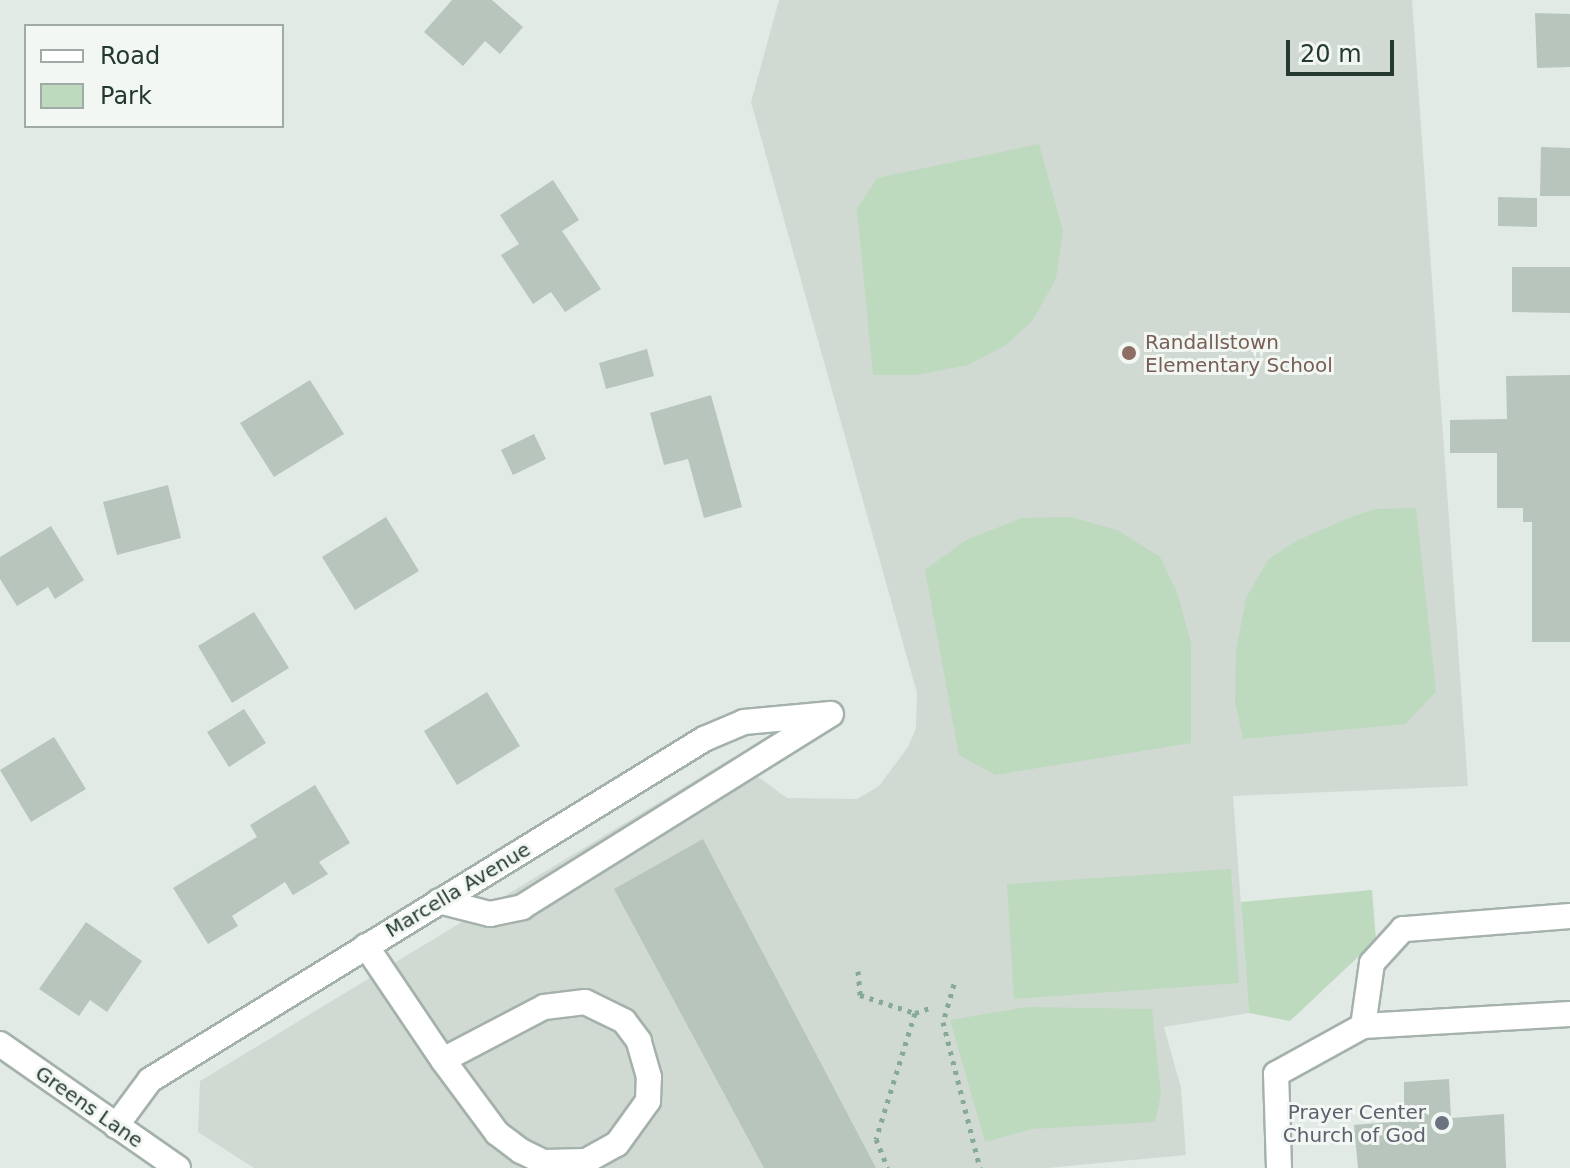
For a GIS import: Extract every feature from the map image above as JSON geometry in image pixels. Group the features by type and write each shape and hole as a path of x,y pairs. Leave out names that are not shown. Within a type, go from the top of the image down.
{"street":[{"name":"Marcella Avenue","path":"116,1126 150,1080 439,901 704,739 744,722 831,714 522,907 490,914 439,901"},
{"path":"1363,1026 1372,963 1403,929 1570,916"},
{"path":"366,946 443,1060 497,1133 544,1162 586,1161 617,1144 648,1101 649,1077 639,1041 624,1021 585,1002 544,1007 443,1060"},
{"path":"1278,1168 1276,1074 1363,1026 1570,1014"},
{"name":"Greens Lane","path":"0,1044 178,1168"}],"path":[{"path":"858,971 860,995 915,1013 932,1007"},
{"path":"954,984 943,1022 980,1168"},
{"path":"888,1168 876,1139 915,1013"}],"shaded area":[{"name":"Randallstown Elementary School","path":"779,0 1412,0 1468,786 1233,796 1249,1013 1164,1027 1181,1088 1186,1155 1047,1168 254,1168 198,1132 200,1081 732,758 787,798 857,799 879,786 908,747 916,728 917,693 751,102"}],"green space":[{"path":"1039,144 1063,231 1056,279 1032,321 1006,345 968,365 916,375 873,375 857,209 877,178"},
{"path":"1416,508 1436,692 1405,724 1243,739 1235,701 1236,651 1246,598 1268,560 1294,542 1346,519 1375,509"},
{"path":"1070,517 1117,530 1160,557 1178,595 1191,643 1191,743 995,775 959,755 925,570 966,540 1022,518"},
{"path":"1231,869 1239,983 1014,999 1007,884"},
{"path":"1372,890 1376,940 1290,1021 1249,1013 1241,902"},
{"path":"1027,1007 1152,1009 1161,1094 1155,1122 1032,1129 985,1142 950,1020"}],"building":[{"path":"452,0 492,0 523,27 500,54 485,41 463,66 424,32"},
{"path":"1535,13 1570,14 1570,67 1537,68"},
{"path":"1541,147 1570,148 1570,196 1540,196"},
{"path":"553,180 579,220 562,231 601,289 565,312 551,292 533,304 501,255 519,244 500,215"},
{"path":"1498,197 1537,198 1537,227 1498,226"},
{"path":"1512,267 1570,267 1570,313 1512,312"},
{"path":"647,349 654,376 606,389 599,363"},
{"path":"1570,375 1570,642 1532,642 1532,522 1523,522 1523,508 1497,508 1497,453 1450,453 1450,420 1507,419 1506,376"},
{"path":"310,380 344,434 274,477 240,423"},
{"path":"711,395 742,507 704,518 688,459 664,465 650,413"},
{"path":"534,434 546,459 513,475 501,450"},
{"path":"168,485 181,538 117,555 103,502"},
{"path":"386,517 419,571 355,610 322,557"},
{"path":"51,526 84,580 55,599 48,587 17,606 0,579 0,557"},
{"path":"254,612 289,668 232,703 198,646"},
{"path":"487,692 520,746 457,785 424,731"},
{"path":"244,709 266,743 229,767 207,732"},
{"path":"54,737 86,789 31,822 0,770"},
{"path":"315,785 350,843 319,862 328,874 293,895 285,882 232,916 238,926 208,944 173,888 257,837 250,825"},
{"path":"703,839 876,1168 764,1168 614,889"},
{"path":"86,922 142,961 107,1012 90,1000 79,1016 39,989"},
{"name":"Prayer Center Church of God","path":"1449,1079 1451,1118 1504,1114 1506,1168 1358,1168 1354,1125 1404,1121 1404,1082"}],"place":[{"name":"Randallstown Elementary School","path":"1129,353"},
{"name":"Prayer Center Church of God","path":"1442,1123"}]}
